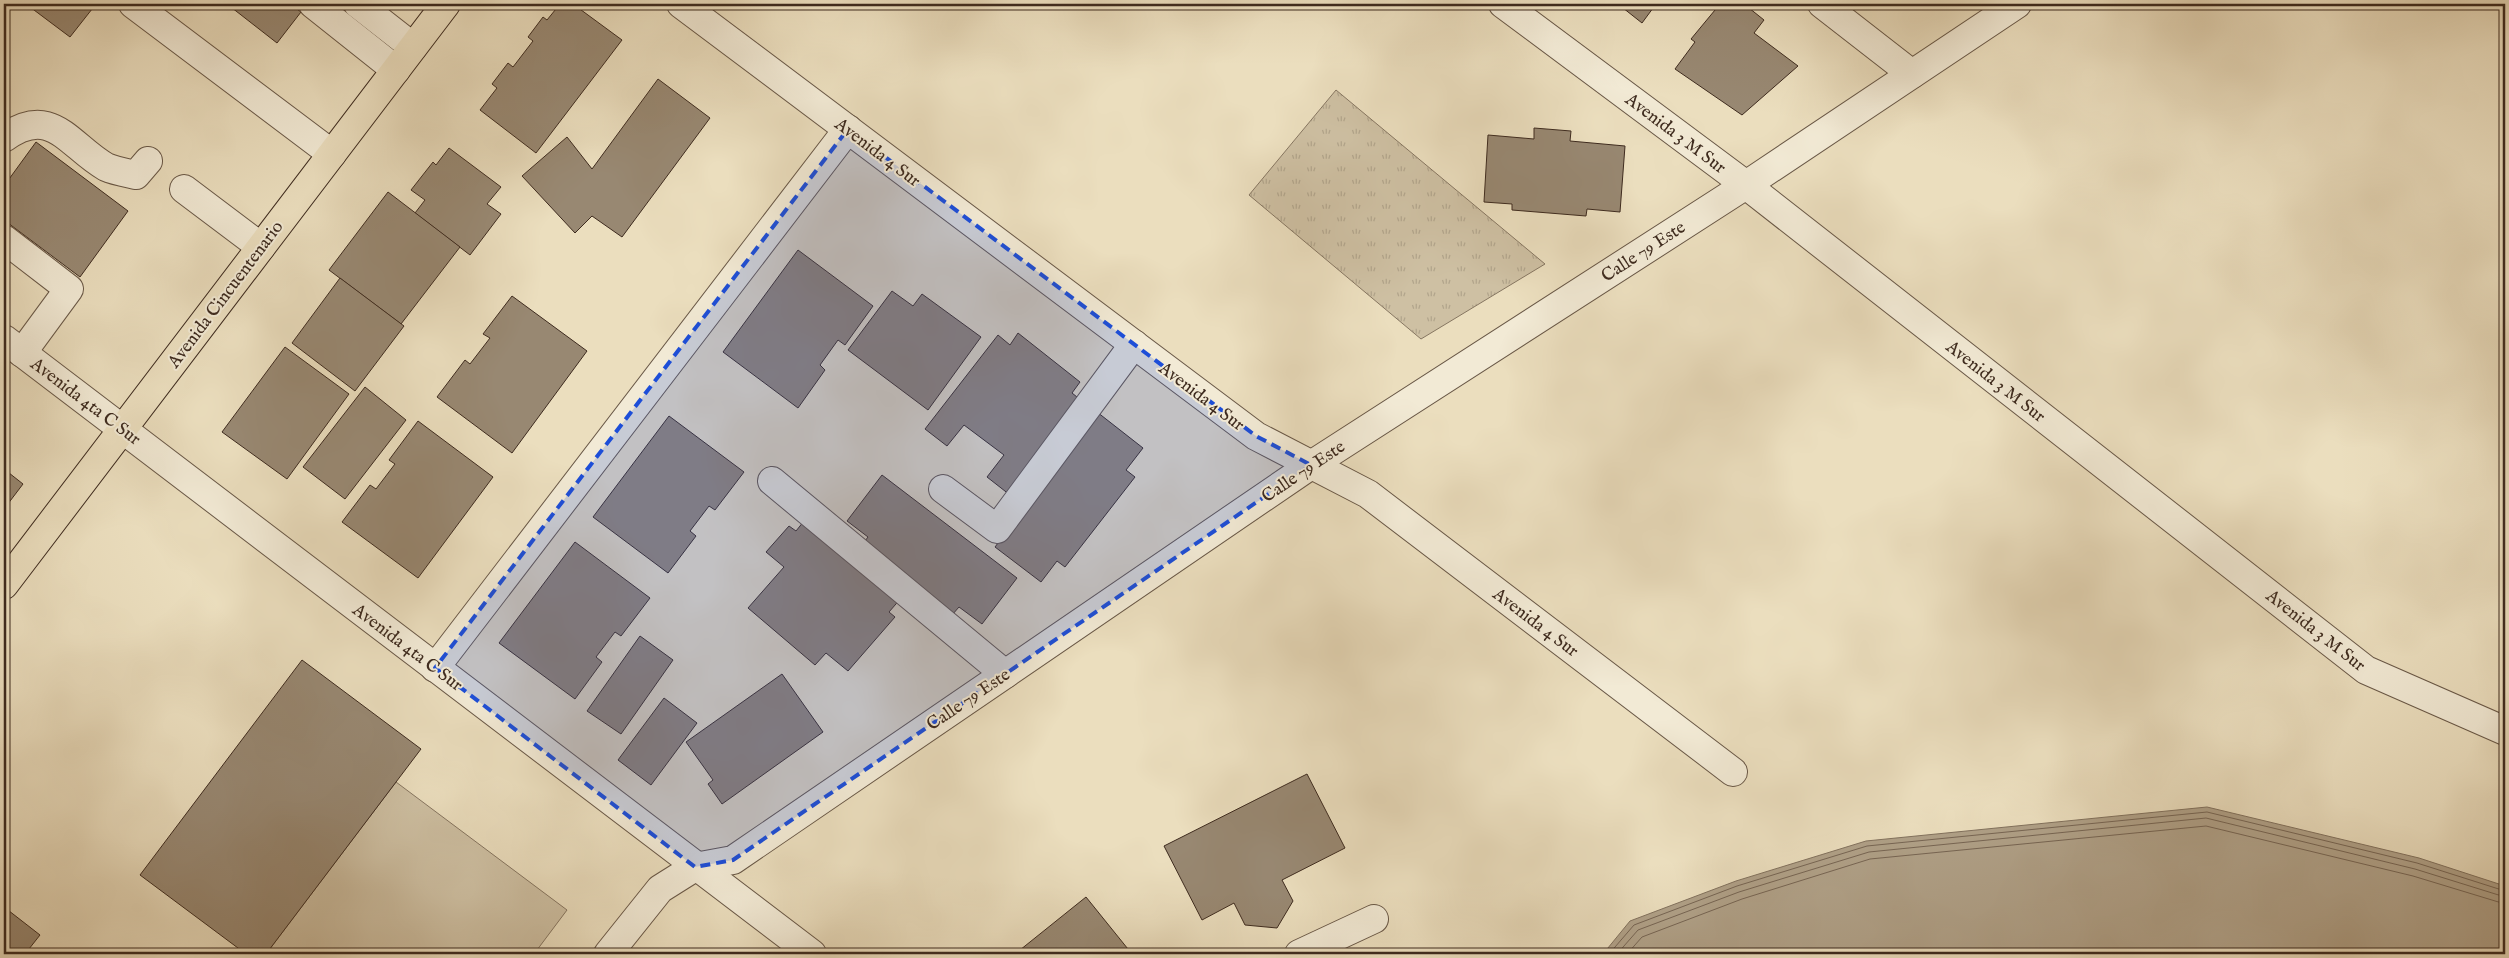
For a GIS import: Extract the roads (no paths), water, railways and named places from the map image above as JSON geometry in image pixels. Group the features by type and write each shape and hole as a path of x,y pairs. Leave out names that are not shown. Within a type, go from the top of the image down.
{"main road":[{"name":"Avenida Cincuentenario","path":"4,585 446,4"}],"street":[{"path":"133,4 332,154"},
{"path":"313,4 396,70"},
{"path":"358,4 413,47"},
{"name":"Avenida 4 Sur","path":"681,4 1256,436 1368,494 1733,772"},
{"name":"Avenida 3 M Sur","path":"1503,4 1746,185 2366,670 2505,731"},
{"path":"1822,4 1912,74"},
{"name":"Calle 79 Este","path":"608,954 660,888 695,867 733,860 1311,465 1746,185 2017,4"},
{"path":"4,138 28,124 57,128 107,167 136,175 148,161"},
{"path":"435,668 848,129"},
{"path":"184,189 261,247"},
{"path":"4,239 69,289 13,346"},
{"path":"943,488 997,529 1134,344"},
{"name":"Avenida 4ta C Sur","path":"13,346 695,867 812,954"},
{"path":"772,481 1004,674"},
{"path":"1299,954 1374,919"}],"water":[{"path":"2207,807 2419,858 2505,886 2505,954 1603,954 1630,921 1736,881 1866,841"}]}
